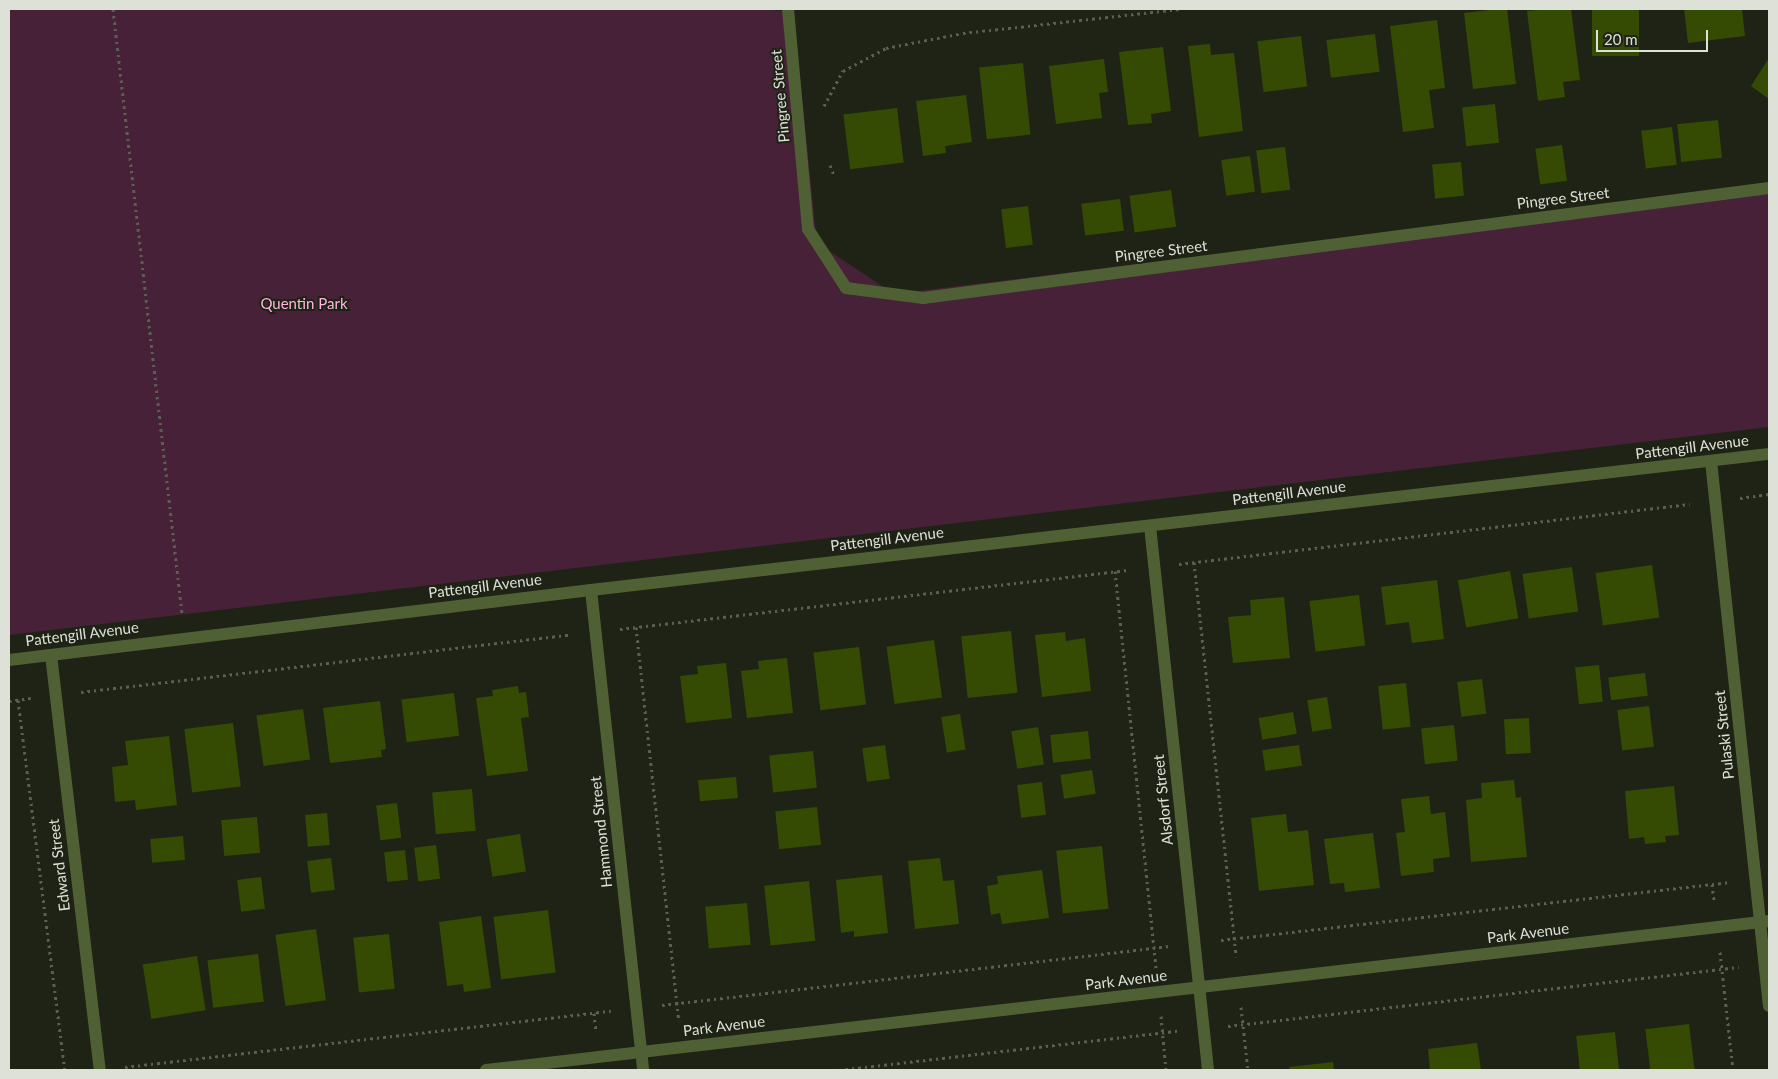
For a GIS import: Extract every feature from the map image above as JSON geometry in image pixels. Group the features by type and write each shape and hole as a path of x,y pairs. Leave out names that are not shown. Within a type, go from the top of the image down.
{"street":[{"name":"Pingree Street","path":"788,9 808,229 846,288 923,298 1769,188"},
{"name":"Pattengill Avenue","path":"9,660 591,590 1769,454"},
{"name":"Pulaski Street","path":"1711,461 1756,879 1765,921 1765,964 1769,1006"},
{"name":"Alsdorf Street","path":"1150,526 1208,1070"},
{"name":"Hammond Street","path":"591,590 643,1070"},
{"name":"Edward Street","path":"51,655 100,1070"},
{"name":"Park Avenue","path":"486,1070 1765,921"}],"path":[{"path":"113,9 184,638"},
{"path":"822,108 843,71 886,48 963,33 1182,9"},
{"path":"828,160 834,175"},
{"path":"9,701 1769,494"},
{"path":"1194,562 1248,1070"},
{"path":"1115,571 1166,1070"},
{"path":"636,627 682,1047"},
{"path":"18,700 64,1070"},
{"path":"118,1068 1756,879"},
{"path":"1712,884 1733,1070"},
{"path":"839,1070 1765,964"}],"green space":[{"name":"Quentin Park","path":"9,9 758,9 793,12 817,243 894,294 1769,186 1769,427 9,635"}],"building":[{"path":"1507,9 1516,84 1473,89 1464,13"},
{"path":"1571,9 1580,80 1563,82 1565,97 1538,101 1527,11"},
{"path":"1592,9 1639,9 1639,56 1592,56"},
{"path":"1684,9 1742,9 1745,36 1688,43"},
{"path":"1437,20 1445,88 1429,90 1434,128 1403,132 1390,26"},
{"path":"1375,34 1380,72 1331,78 1326,40"},
{"path":"1301,36 1307,87 1264,92 1257,41"},
{"path":"1210,44 1211,55 1234,53 1243,131 1199,137 1188,46"},
{"path":"1163,47 1171,111 1151,114 1152,123 1128,125 1119,52"},
{"path":"1769,58 1769,99 1751,86"},
{"path":"1104,59 1108,92 1099,93 1102,118 1056,124 1049,66"},
{"path":"1023,63 1031,135 987,139 979,68"},
{"path":"966,95 972,142 945,146 946,153 923,156 916,101"},
{"path":"1495,104 1499,143 1466,146 1462,107"},
{"path":"897,108 904,163 850,169 843,115"},
{"path":"1718,120 1722,158 1681,162 1677,124"},
{"path":"1672,127 1677,165 1646,168 1641,131"},
{"path":"1562,145 1567,181 1540,184 1535,149"},
{"path":"1285,147 1290,190 1261,193 1256,151"},
{"path":"1250,156 1255,192 1226,196 1221,160"},
{"path":"1461,162 1464,196 1435,198 1432,165"},
{"path":"1171,190 1176,227 1135,232 1129,196"},
{"path":"1120,199 1124,231 1085,236 1081,204"},
{"path":"1028,206 1033,245 1006,248 1001,209"},
{"path":"1652,565 1659,617 1603,625 1596,573"},
{"path":"1572,567 1578,612 1529,619 1522,574"},
{"path":"1510,571 1518,618 1466,627 1458,580"},
{"path":"1437,580 1444,639 1412,643 1409,622 1386,625 1381,587"},
{"path":"1359,595 1365,646 1316,652 1309,601"},
{"path":"1284,597 1290,658 1233,663 1228,617 1251,615 1250,600"},
{"path":"1011,631 1017,693 968,698 961,636"},
{"path":"1065,632 1066,641 1085,638 1091,691 1042,697 1035,635"},
{"path":"934,640 942,697 895,704 886,647"},
{"path":"859,647 866,705 820,710 813,653"},
{"path":"787,658 793,713 747,718 741,671 759,669 758,661"},
{"path":"726,663 732,718 686,723 680,676 698,674 697,666"},
{"path":"1599,665 1603,702 1579,704 1575,668"},
{"path":"1645,673 1648,696 1611,700 1608,678"},
{"path":"1482,679 1486,714 1461,717 1457,682"},
{"path":"1406,683 1411,727 1383,730 1378,686"},
{"path":"518,686 519,693 526,692 529,717 521,718 528,771 487,776 476,698 493,696 492,690"},
{"path":"454,693 459,736 407,742 401,699"},
{"path":"1327,697 1332,729 1312,732 1307,700"},
{"path":"380,701 386,749 381,750 382,757 330,763 323,708"},
{"path":"1649,706 1654,747 1622,751 1617,710"},
{"path":"303,709 310,760 264,766 256,716"},
{"path":"1293,712 1297,734 1262,740 1259,718"},
{"path":"960,714 966,750 947,753 941,717"},
{"path":"1529,718 1531,753 1506,754 1504,719"},
{"path":"233,723 241,787 192,792 184,729"},
{"path":"1454,725 1458,761 1425,764 1421,728"},
{"path":"1038,727 1044,765 1017,769 1011,731"},
{"path":"1088,731 1091,759 1053,763 1050,735"},
{"path":"169,736 177,805 136,810 135,800 115,802 112,767 128,765 125,741"},
{"path":"885,745 890,779 867,782 862,748"},
{"path":"1299,745 1302,766 1265,771 1262,750"},
{"path":"813,751 817,788 773,792 769,756"},
{"path":"1092,770 1096,794 1064,799 1060,775"},
{"path":"736,777 738,798 700,801 698,780"},
{"path":"1514,780 1516,798 1521,797 1527,857 1471,862 1466,800 1482,798 1481,783"},
{"path":"1042,782 1046,815 1021,818 1017,785"},
{"path":"1674,786 1679,835 1665,836 1666,842 1645,844 1644,837 1629,839 1625,791"},
{"path":"472,789 476,831 436,834 432,792"},
{"path":"1429,796 1431,814 1445,812 1450,857 1433,859 1434,872 1401,876 1396,833 1405,832 1401,799"},
{"path":"397,803 401,838 380,840 376,806"},
{"path":"817,807 821,845 779,849 775,811"},
{"path":"327,813 330,845 308,847 305,815"},
{"path":"1286,814 1288,832 1308,830 1314,885 1259,891 1251,818"},
{"path":"257,817 260,853 224,856 221,820"},
{"path":"1373,833 1380,888 1345,892 1344,883 1330,884 1324,839"},
{"path":"520,834 526,872 492,877 486,839"},
{"path":"183,836 185,860 152,863 150,839"},
{"path":"436,845 440,879 418,881 414,848"},
{"path":"1102,846 1109,909 1063,913 1056,851"},
{"path":"405,850 408,880 387,882 384,852"},
{"path":"331,858 335,890 311,893 307,861"},
{"path":"940,858 943,881 954,880 959,924 915,929 908,861"},
{"path":"1042,870 1049,918 1002,924 1000,913 991,915 987,886 998,884 997,876"},
{"path":"882,875 888,933 854,937 854,931 841,933 836,880"},
{"path":"261,877 265,909 241,912 237,880"},
{"path":"809,881 815,941 771,945 764,886"},
{"path":"747,903 751,945 709,949 705,907"},
{"path":"548,910 556,973 501,979 493,917"},
{"path":"481,916 491,988 464,992 463,984 447,986 439,922"},
{"path":"316,929 326,1000 285,1006 275,935"},
{"path":"389,934 395,989 359,992 353,938"},
{"path":"258,954 264,1002 213,1008 207,960"},
{"path":"197,956 206,1010 151,1019 143,965"},
{"path":"1689,1024 1695,1070 1650,1070 1645,1029"},
{"path":"1615,1032 1619,1070 1580,1070 1576,1036"},
{"path":"1477,1043 1481,1070 1430,1070 1428,1049"},
{"path":"1333,1062 1334,1070 1290,1070 1289,1067"}]}
